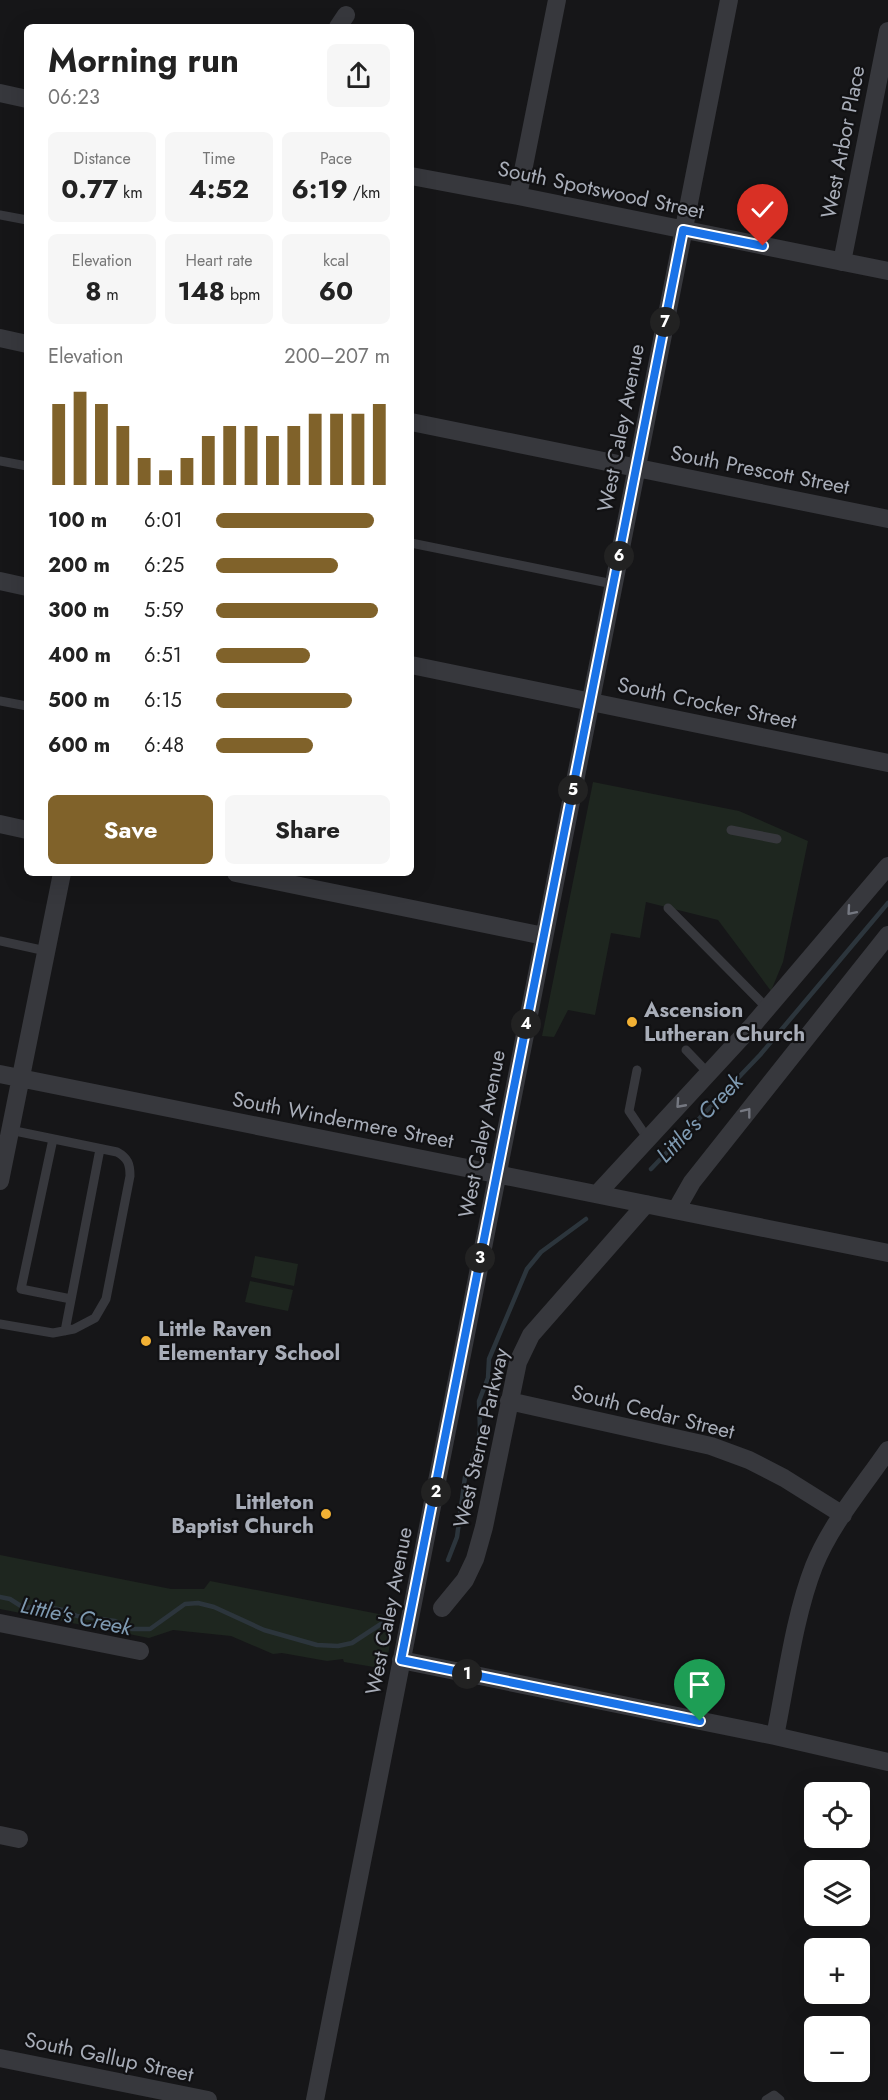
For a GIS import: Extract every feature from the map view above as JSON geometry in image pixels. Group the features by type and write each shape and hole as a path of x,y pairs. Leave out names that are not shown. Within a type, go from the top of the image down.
{"street":[{"path":"518,196 557,0"},
{"name":"West Caley Avenue","path":"315,2100 729,0"},
{"name":"West Arbor Place","path":"842,262 888,31"},
{"path":"0,93 24,98"},
{"name":"South Spotswood Street","path":"414,177 888,271"},
{"path":"0,338 24,343"},
{"name":"South Prescott Street","path":"414,424 888,519"},
{"path":"0,581 24,586"},
{"name":"South Crocker Street","path":"414,666 888,763"},
{"path":"0,824 24,829"},
{"path":"597,1194 767,1008 888,866"},
{"path":"0,1181 61,876"},
{"path":"251,876 544,936"},
{"path":"676,1210 693,1182 888,936"},
{"name":"South Windermere Street","path":"0,1074 888,1253"},
{"name":"West Sterne Parkway","path":"442,1608 465,1580 475,1559 484,1527 518,1362 531,1335 646,1204"},
{"name":"South Cedar Street","path":"509,1401 711,1446 749,1460 784,1478 843,1515"},
{"path":"775,1736 803,1597 814,1565 843,1515 888,1450"},
{"path":"0,1623 140,1650"},
{"path":"401,1660 775,1736 888,1762"},
{"path":"0,1835 19,1839"},
{"name":"South Gallup Street","path":"0,2058 187,2098 208,2100"}],"lane":[{"path":"0,215 24,219"},
{"path":"0,461 24,465"},
{"path":"414,544 614,584"},
{"path":"0,701 24,705"},
{"path":"731,830 777,839"},
{"path":"668,908 767,1008"},
{"path":"0,942 46,951"},
{"path":"686,1050 708,1073"},
{"path":"637,1070 630,1111 648,1139"},
{"path":"0,1324 53,1333 74,1329 94,1318 106,1299 128,1187 130,1164 124,1156 117,1152 10,1130"},
{"path":"53,1139 21,1289 71,1299"},
{"path":"65,1331 100,1149"},
{"path":"766,2100 774,2096 780,2100"}],"shaded area":[{"path":"593,782 739,811 808,841 783,962 771,991 718,920 646,902 640,938 611,933 595,1015 568,1010 554,1037 542,1036"},
{"path":"255,1256 298,1264 294,1286 251,1277"},
{"path":"250,1281 293,1290 288,1311 245,1302"},
{"path":"0,1555 171,1589 204,1589 210,1581 394,1617 386,1669 344,1662 343,1659 327,1661 282,1653 273,1654 231,1636 173,1630 149,1638 0,1609"}],"waterway":[{"name":"Little's Creek","path":"651,1169 760,1055 888,903"},
{"name":"Little's Creek","path":"448,1560 457,1537 465,1477 478,1443 479,1401 488,1378 489,1359 527,1269 541,1252 586,1219"},
{"name":"Little's Creek","path":"0,1597 10,1599 24,1608 42,1606 63,1610 77,1616 115,1621 132,1629 150,1629 185,1604 198,1603 214,1607 264,1630 317,1645 338,1646 352,1643 384,1622"}],"place":[{"name":"Ascension Lutheran Church","path":"632,1022"},
{"name":"Little Raven Elementary School","path":"146,1341"},
{"name":"Littleton Baptist Church","path":"326,1514"}],"route":[{"path":"700,1721 401,1660 683,230 763,246"}]}
